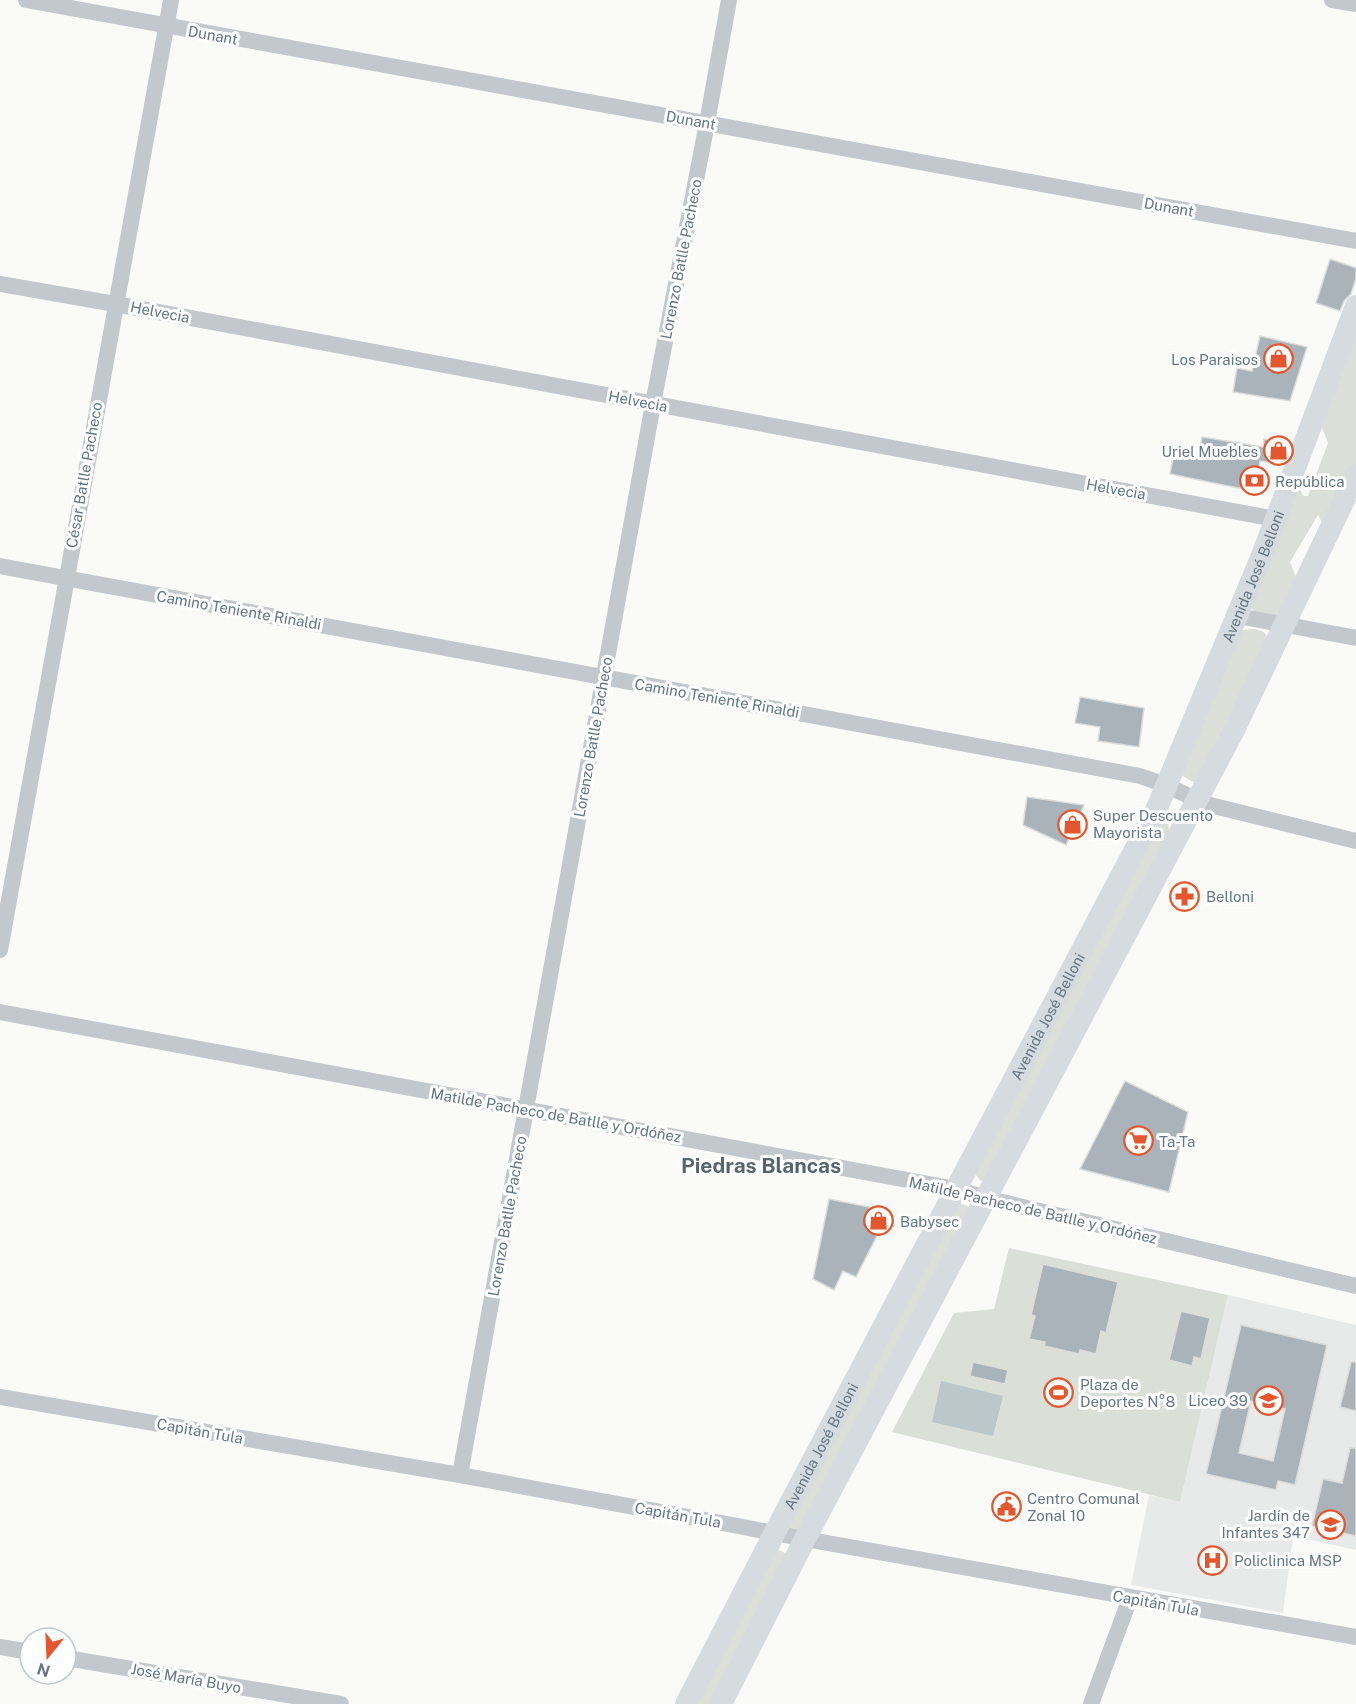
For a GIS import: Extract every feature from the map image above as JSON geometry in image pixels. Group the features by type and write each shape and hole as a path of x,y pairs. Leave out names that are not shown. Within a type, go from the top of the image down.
{"main road":[{"name":"Avenida José Belloni","path":"686,1704 1157,808 1238,615 1356,306"},
{"name":"Avenida José Belloni","path":"721,1704 805,1539 1233,732 1356,476"}],"street":[{"name":"Dunant","path":"26,0 1356,241"},
{"name":"César Batlle Pacheco","path":"0,950 171,0"},
{"name":"Lorenzo Batlle Pacheco","path":"460,1475 653,404 729,0"},
{"path":"1332,0 1356,4"},
{"name":"Helvecia","path":"0,284 1276,519"},
{"name":"Camino Teniente Rinaldi","path":"0,566 1140,776 1221,808 1356,841"},
{"path":"1238,615 1356,638"},
{"name":"Matilde Pacheco de Batlle y Ordóñez","path":"0,1012 956,1189 985,1198 1356,1286"},
{"name":"Capitán Tula","path":"0,1397 460,1475 774,1534 1356,1637"},
{"path":"1091,1704 1130,1598"},
{"path":"0,1647 18,1650"},
{"name":"José María Buyo","path":"78,1660 341,1704"}],"shaded area":[{"path":"1356,329 1356,464 1325,528 1318,515 1290,562 1297,580 1282,612 1272,618 1254,612 1250,605 1297,482 1303,496 1308,496 1328,443 1321,425"},
{"path":"1241,630 1262,631 1267,640 1195,783 1176,772"},
{"path":"1160,822 1168,824 1169,830 983,1181 980,1180 975,1174"},
{"path":"962,1204 969,1207 803,1531 789,1529 956,1205"},
{"name":"Plaza de Deportes N°8","path":"1009,1248 1228,1295 1180,1502 892,1432 954,1313 994,1309"},
{"path":"1228,1295 1356,1325 1356,1550 1293,1536 1283,1613 1131,1585 1149,1495 1180,1502"},
{"path":"941,1381 1003,1396 993,1436 932,1422"},
{"path":"774,1548 788,1554 716,1704 692,1704"}],"building":[{"path":"1330,259 1356,268 1356,278 1351,294 1344,301 1340,311 1316,303"},
{"path":"1260,336 1307,347 1290,401 1233,392 1237,368 1252,371"},
{"path":"1202,437 1263,447 1264,439 1284,443 1280,464 1260,461 1257,488 1238,488 1170,474 1175,448 1199,454"},
{"path":"1080,697 1144,708 1139,747 1098,741 1100,727 1075,723"},
{"path":"1027,797 1084,805 1066,845 1023,825"},
{"name":"Ta-Ta","path":"1125,1081 1188,1112 1169,1192 1080,1169"},
{"path":"829,1199 879,1209 887,1216 856,1277 843,1271 834,1290 813,1279"},
{"path":"1043,1264 1118,1282 1106,1333 1101,1331 1096,1354 1080,1350 1079,1354 1044,1346 1045,1342 1029,1339 1035,1316 1031,1315"},
{"path":"1181,1311 1210,1318 1201,1359 1194,1357 1192,1366 1169,1360"},
{"path":"1241,1325 1327,1345 1295,1485 1278,1481 1276,1490 1206,1474","holes":["1251,1401 1285,1409 1273,1461 1239,1453"]},
{"path":"973,1362 1008,1370 1005,1384 970,1376"},
{"path":"1351,1362 1356,1362 1356,1411 1340,1407"},
{"name":"Jardín de Infantes 347","path":"1350,1448 1356,1448 1356,1536 1312,1526 1323,1479 1342,1483"}],"place":[{"name":"Los Paraisos","path":"1279,359"},
{"name":"Uriel Muebles","path":"1279,451"},
{"name":"República","path":"1254,481"},
{"name":"Super Descuento Mayorista","path":"1072,824"},
{"name":"Belloni","path":"1185,896"},
{"name":"Ta-Ta","path":"1138,1141"},
{"name":"Babysec","path":"879,1221"},
{"name":"Plaza de Deportes N°8","path":"1059,1393"},
{"name":"Liceo 39","path":"1269,1400"},
{"name":"Centro Comunal Zonal 10","path":"1006,1507"},
{"name":"Jardín de Infantes 347","path":"1331,1524"},
{"name":"Policlinica MSP","path":"1213,1560"}],"district":[{"name":"Piedras Blancas","path":"761,1165"}]}
